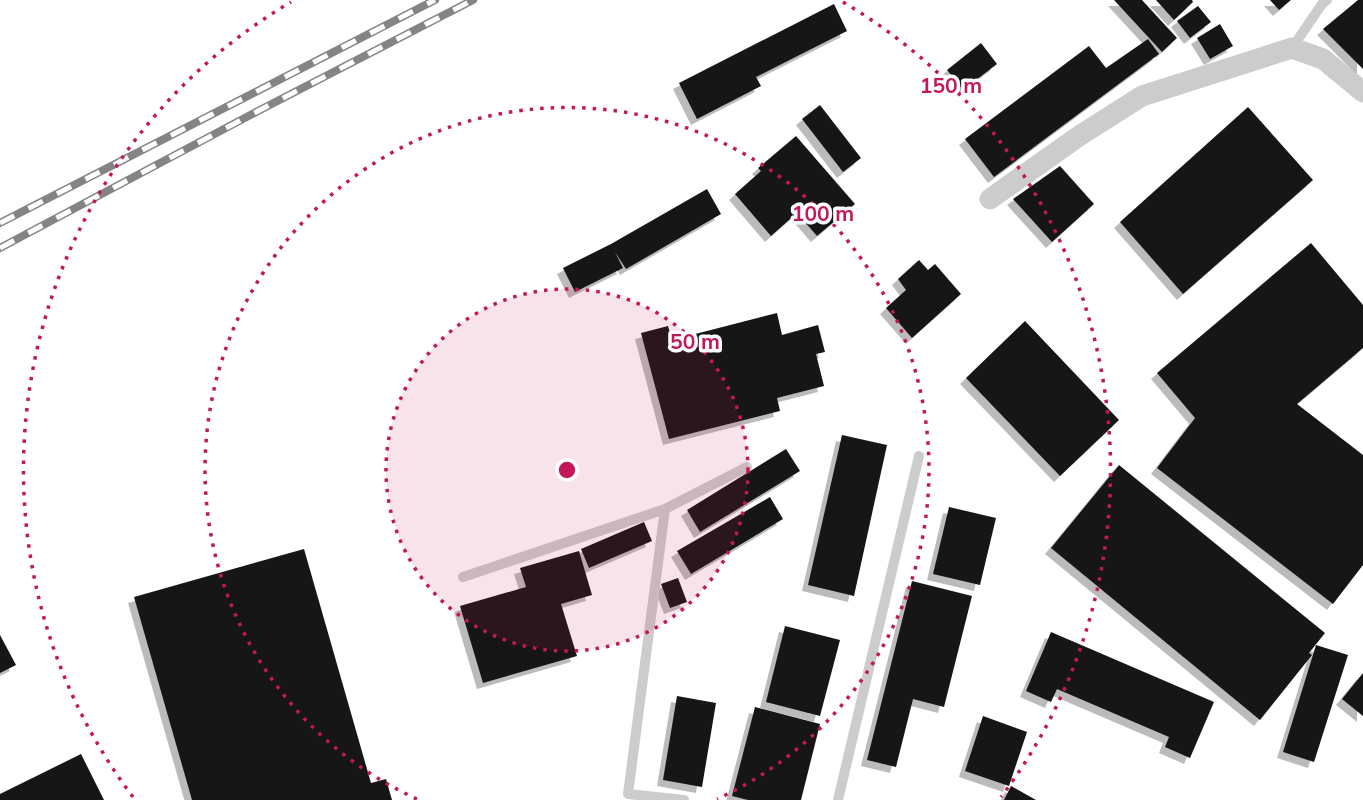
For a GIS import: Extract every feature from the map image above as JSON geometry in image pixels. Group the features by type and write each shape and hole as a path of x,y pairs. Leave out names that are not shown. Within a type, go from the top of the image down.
{"street":[{"path":"990,199 1079,136 1143,96 1292,48 1323,59 1363,92"}],"lane":[{"path":"1292,48 1327,0"},
{"path":"838,800 919,456"},
{"path":"463,577 665,509 747,467"},
{"path":"665,509 623,797 684,800"}],"building":[{"path":"1114,0 1142,0 1177,38 1162,52"},
{"path":"1156,0 1192,0 1193,2 1174,20"},
{"path":"1270,0 1291,0 1279,10"},
{"path":"1358,0 1363,0 1363,69 1323,29"},
{"path":"834,4 847,31 756,77 761,86 697,119 679,83"},
{"path":"1198,6 1211,22 1190,38 1177,21"},
{"path":"1220,24 1233,46 1210,59 1197,38"},
{"path":"1148,39 1159,54 994,177 965,139 1089,46 1106,68"},
{"path":"981,43 997,64 963,90 947,70"},
{"path":"820,105 861,158 843,172 802,119"},
{"path":"1248,107 1313,180 1183,294 1120,222"},
{"path":"796,136 855,204 817,236 797,213 771,236 735,194 761,171 758,168"},
{"path":"1060,166 1094,204 1052,242 1013,199"},
{"path":"707,189 721,214 626,269 615,252 623,268 575,292 563,268"},
{"path":"1311,243 1363,305 1363,348 1297,404 1363,455 1363,565 1333,604 1157,468 1195,418 1157,373"},
{"path":"919,260 928,270 935,264 961,294 912,338 886,308 906,290 898,279"},
{"path":"777,313 782,335 818,325 825,352 816,354 824,386 777,398 780,411 669,439 641,333 668,326 672,340"},
{"path":"1025,321 1119,420 1060,476 966,378"},
{"path":"842,435 887,445 854,596 808,585"},
{"path":"786,449 800,471 700,532 687,510"},
{"path":"1119,465 1325,633 1309,653 1312,655 1260,720 1051,548"},
{"path":"770,497 783,519 691,574 677,551"},
{"path":"949,507 996,518 980,585 933,574"},
{"path":"644,522 652,541 589,568 581,549"},
{"path":"304,549 371,783 386,779 392,800 192,800 134,597"},
{"path":"579,551 592,595 561,604 577,656 483,683 460,606 526,587 520,568"},
{"path":"678,578 687,602 670,608 661,584"},
{"path":"912,581 972,596 944,707 913,699 896,767 867,760"},
{"path":"785,626 840,640 820,716 766,702"},
{"path":"1051,632 1214,702 1190,758 1165,747 1169,737 1057,689 1051,702 1026,691"},
{"path":"0,635 16,665 0,673"},
{"path":"1316,645 1348,655 1314,762 1283,752"},
{"path":"1363,673 1363,716 1342,699"},
{"path":"677,696 716,703 702,787 663,780"},
{"path":"755,707 820,724 801,800 748,800 732,796"},
{"path":"983,716 1027,732 1009,786 965,771"},
{"path":"81,754 104,800 0,800 0,794"},
{"path":"1011,786 1036,800 1004,800"}],"railway":[{"path":"0,223 435,0"},
{"path":"0,248 473,0"}]}
